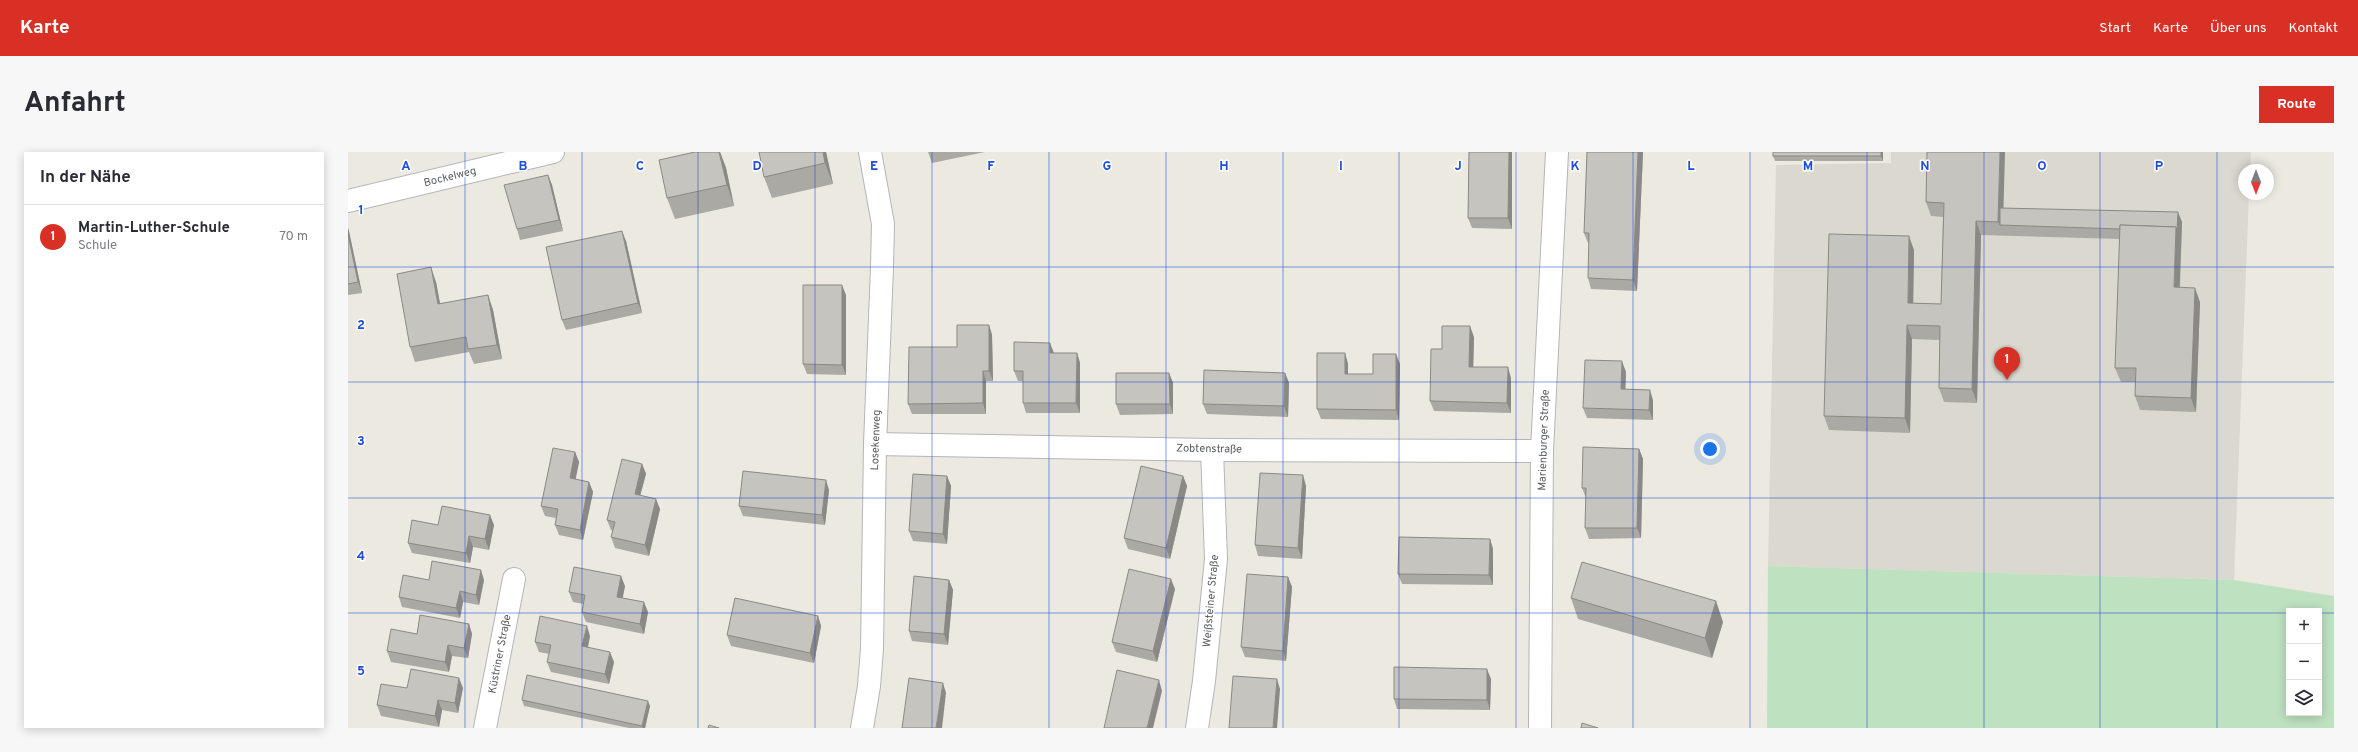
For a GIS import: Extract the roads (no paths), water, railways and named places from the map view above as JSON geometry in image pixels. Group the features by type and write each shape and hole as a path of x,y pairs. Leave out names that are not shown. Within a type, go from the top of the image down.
{"street":[{"name":"Bockelweg","path":"348,201 553,152"},
{"name":"Losekenweg","path":"862,728 869,686 872,649 875,444 879,380 883,224 870,152"},
{"name":"Marienburger Straße","path":"1540,728 1542,451 1556,152"},
{"name":"Zobtenstraße","path":"875,444 1212,450 1542,451"},
{"name":"Weißsteiner Straße","path":"1197,728 1204,681 1216,560 1212,450"},
{"name":"Küstriner Straße","path":"485,728 514,579"}],"place":[{"name":"Martin-Luther-Schule","path":"2007,380"}]}
